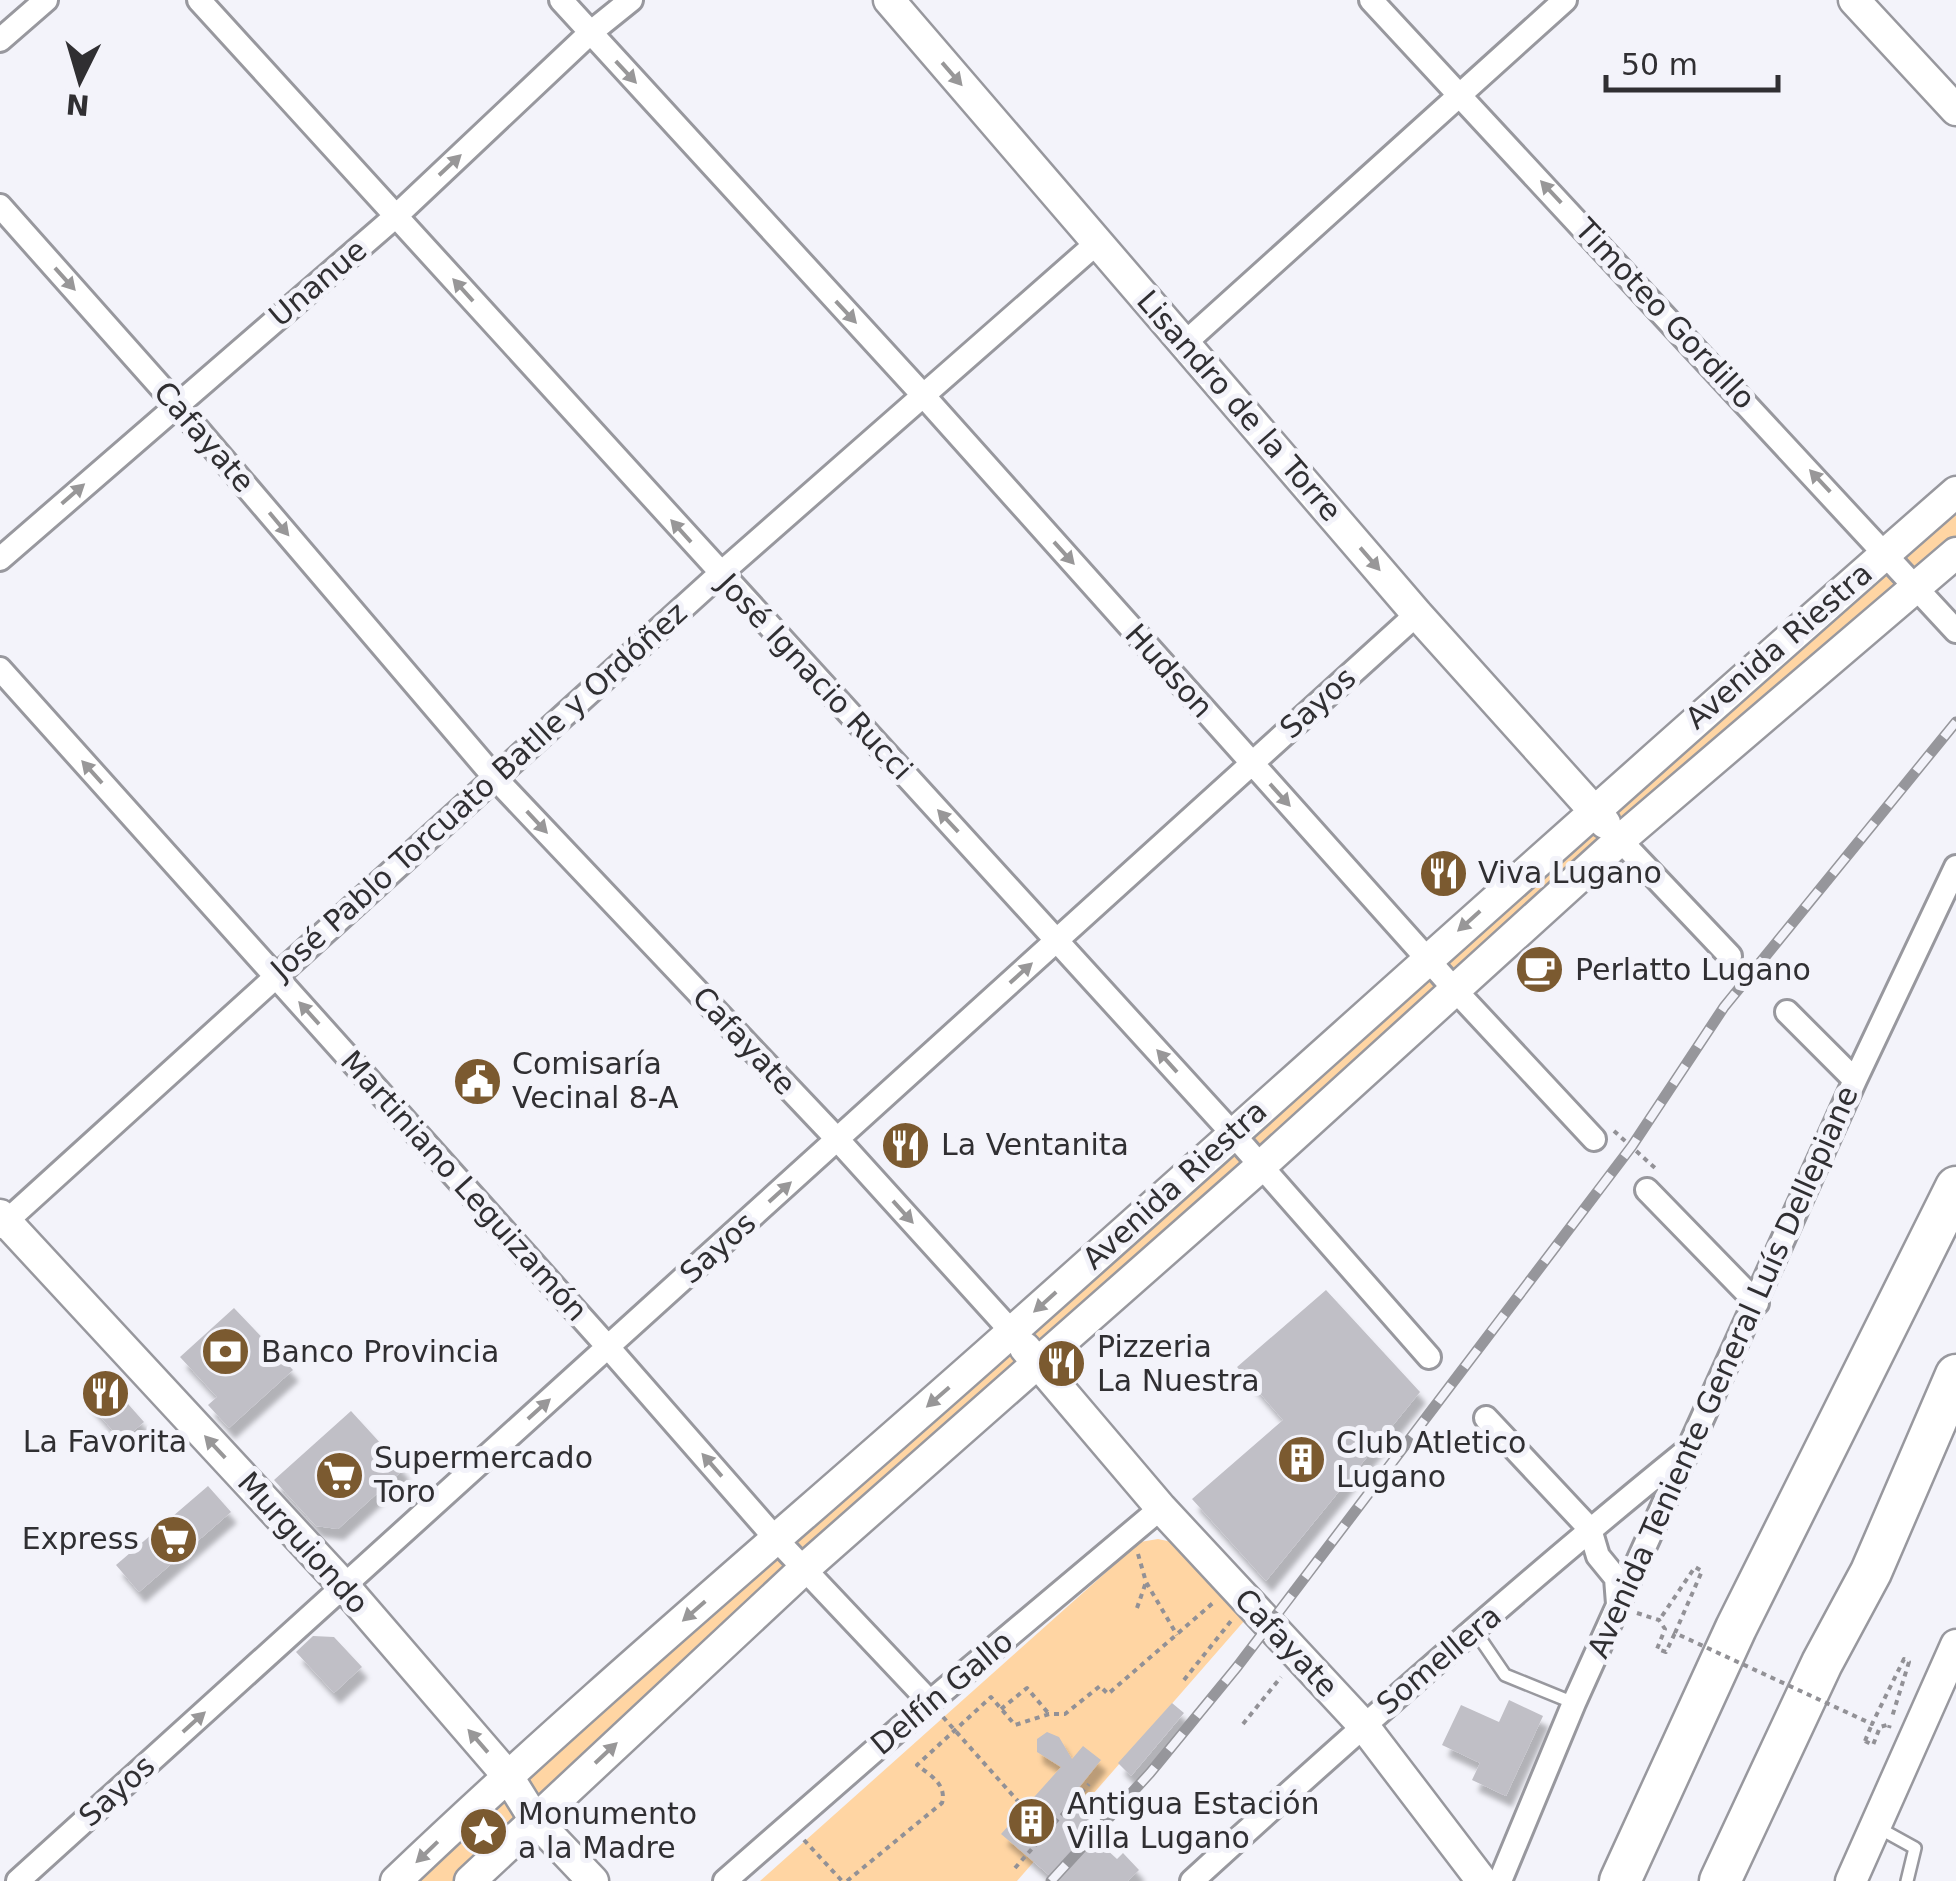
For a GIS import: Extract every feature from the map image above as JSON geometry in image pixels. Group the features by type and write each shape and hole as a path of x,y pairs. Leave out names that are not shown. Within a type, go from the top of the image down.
{"highway":[{"path":"1620,1881 1736,1628 1956,1187"},
{"path":"1720,1881 1822,1663 1871,1572 1956,1375"}],"main road":[{"name":"Lisandro de la Torre","path":"889,0 1417,614 1620,840"},
{"path":"1854,0 1956,110"},
{"name":"Avenida Riestra","path":"396,1881 508,1775 1012,1332 1593,809 1956,492"},
{"name":"Avenida Riestra","path":"470,1881 804,1568 1262,1166 1620,840 1956,552"},
{"name":"Murguiondo","path":"2,1221 344,1586 508,1775 535,1820 592,1881"},
{"name":"Cafayate","path":"1012,1332 1161,1508 1363,1725 1482,1881"},
{"path":"1851,1881 1956,1645"}],"street":[{"path":"0,40 46,0"},
{"name":"José Ignacio Rucci","path":"199,0 1233,1134 1429,1357"},
{"name":"Hudson","path":"561,0 1594,1139"},
{"name":"Unanue","path":"0,558 396,216 630,0"},
{"name":"Timoteo Gordillo","path":"1371,0 1956,631"},
{"path":"1186,342 1565,0"},
{"name":"Cafayate","path":"0,206 176,404 496,779 838,1140 1012,1332"},
{"name":"José Pablo Torcuato Batlle y Ordóñez","path":"2,1221 720,574 1098,242"},
{"name":"Sayos","path":"18,1881 1417,614"},
{"name":"Martiniano Leguizamón","path":"0,669 776,1538 930,1702"},
{"path":"1620,840 1730,956"},
{"name":"Avenida Teniente General Luís Dellepiane","path":"1500,1881 1574,1702 1855,1080 1956,868"},
{"path":"1787,1012 1855,1080"},
{"path":"1648,1190 1757,1304"},
{"path":"1486,1418 1590,1529 1598,1556 1616,1578 1618,1606"},
{"name":"Somellera","path":"1192,1881 1363,1725 1590,1529 1692,1447"},
{"name":"Delfín Gallo","path":"726,1881 930,1702 1161,1508"}],"lane":[{"path":"1475,1631 1506,1675 1574,1702"},
{"path":"1877,1827 1915,1848 1907,1881"}],"path":[{"path":"1594,1139 1607,1124 1662,1174 1648,1190"},
{"path":"1132,1533 1146,1582 1177,1634"},
{"path":"1618,1606 1660,1619 1666,1628 1657,1648 1666,1652 1702,1570 1695,1567 1660,1619"},
{"path":"1137,1608 1146,1582"},
{"path":"790,1825 844,1881 942,1803 943,1790 938,1781 917,1765 991,1698 1015,1725 1049,1714 1065,1714 1100,1686 1108,1694 1177,1634 1240,1593"},
{"path":"1184,1680 1240,1593"},
{"path":"1674,1635 1872,1724"},
{"path":"1243,1724 1298,1656"},
{"path":"1880,1727 1872,1745 1865,1741 1904,1660 1909,1662 1890,1724"},
{"path":"1001,1709 1026,1688 1049,1714"},
{"path":"930,1702 1024,1808"},
{"path":"1014,1868 1089,1784"}],"shaded area":[{"path":"1956,492 1956,553 470,1881 396,1881"},
{"path":"1140,1542 1172,1542 1245,1620 1017,1881 760,1881"}],"building":[{"name":"Club Atletico Lugano","path":"1326,1290 1420,1392 1266,1581 1192,1499 1283,1420 1237,1367"},
{"path":"234,1308 293,1370 229,1428 208,1405 217,1397 180,1357"},
{"path":"105,1378 144,1422 122,1441 83,1397"},
{"name":"Supermercado Toro","path":"351,1411 404,1469 338,1529 316,1526 274,1480"},
{"name":"Express","path":"208,1486 231,1512 139,1592 116,1565"},
{"path":"313,1636 334,1637 362,1667 334,1693 296,1652"},
{"path":"1509,1700 1543,1716 1506,1796 1472,1780 1480,1763 1442,1745 1461,1705 1499,1722"},
{"path":"1172,1703 1184,1713 1131,1776 1118,1763"},
{"path":"1047,1732 1059,1737 1072,1759 1083,1746 1101,1760 1069,1800 1090,1821 1083,1828 1117,1859 1123,1853 1139,1870 1128,1881 1056,1881 1001,1834 1061,1767 1037,1752 1037,1739"}],"railway":[{"path":"1051,1881 1150,1773 1237,1667 1632,1146 1724,1007 1956,722"}],"place":[{"name":"Viva Lugano","path":"1443,873"},
{"name":"Perlatto Lugano","path":"1540,970"},
{"name":"Comisaría Vecinal 8-A","path":"477,1081"},
{"name":"La Ventanita","path":"906,1145"},
{"name":"Banco Provincia","path":"226,1352"},
{"name":"Pizzeria La Nuestra","path":"1062,1364"},
{"name":"La Favorita","path":"105,1393"},
{"name":"Club Atletico Lugano","path":"1301,1460"},
{"name":"Supermercado Toro","path":"339,1475"},
{"name":"Express","path":"174,1539"},
{"name":"Antigua Estación Villa Lugano","path":"1032,1821"},
{"name":"Monumento a la Madre","path":"483,1831"}]}
